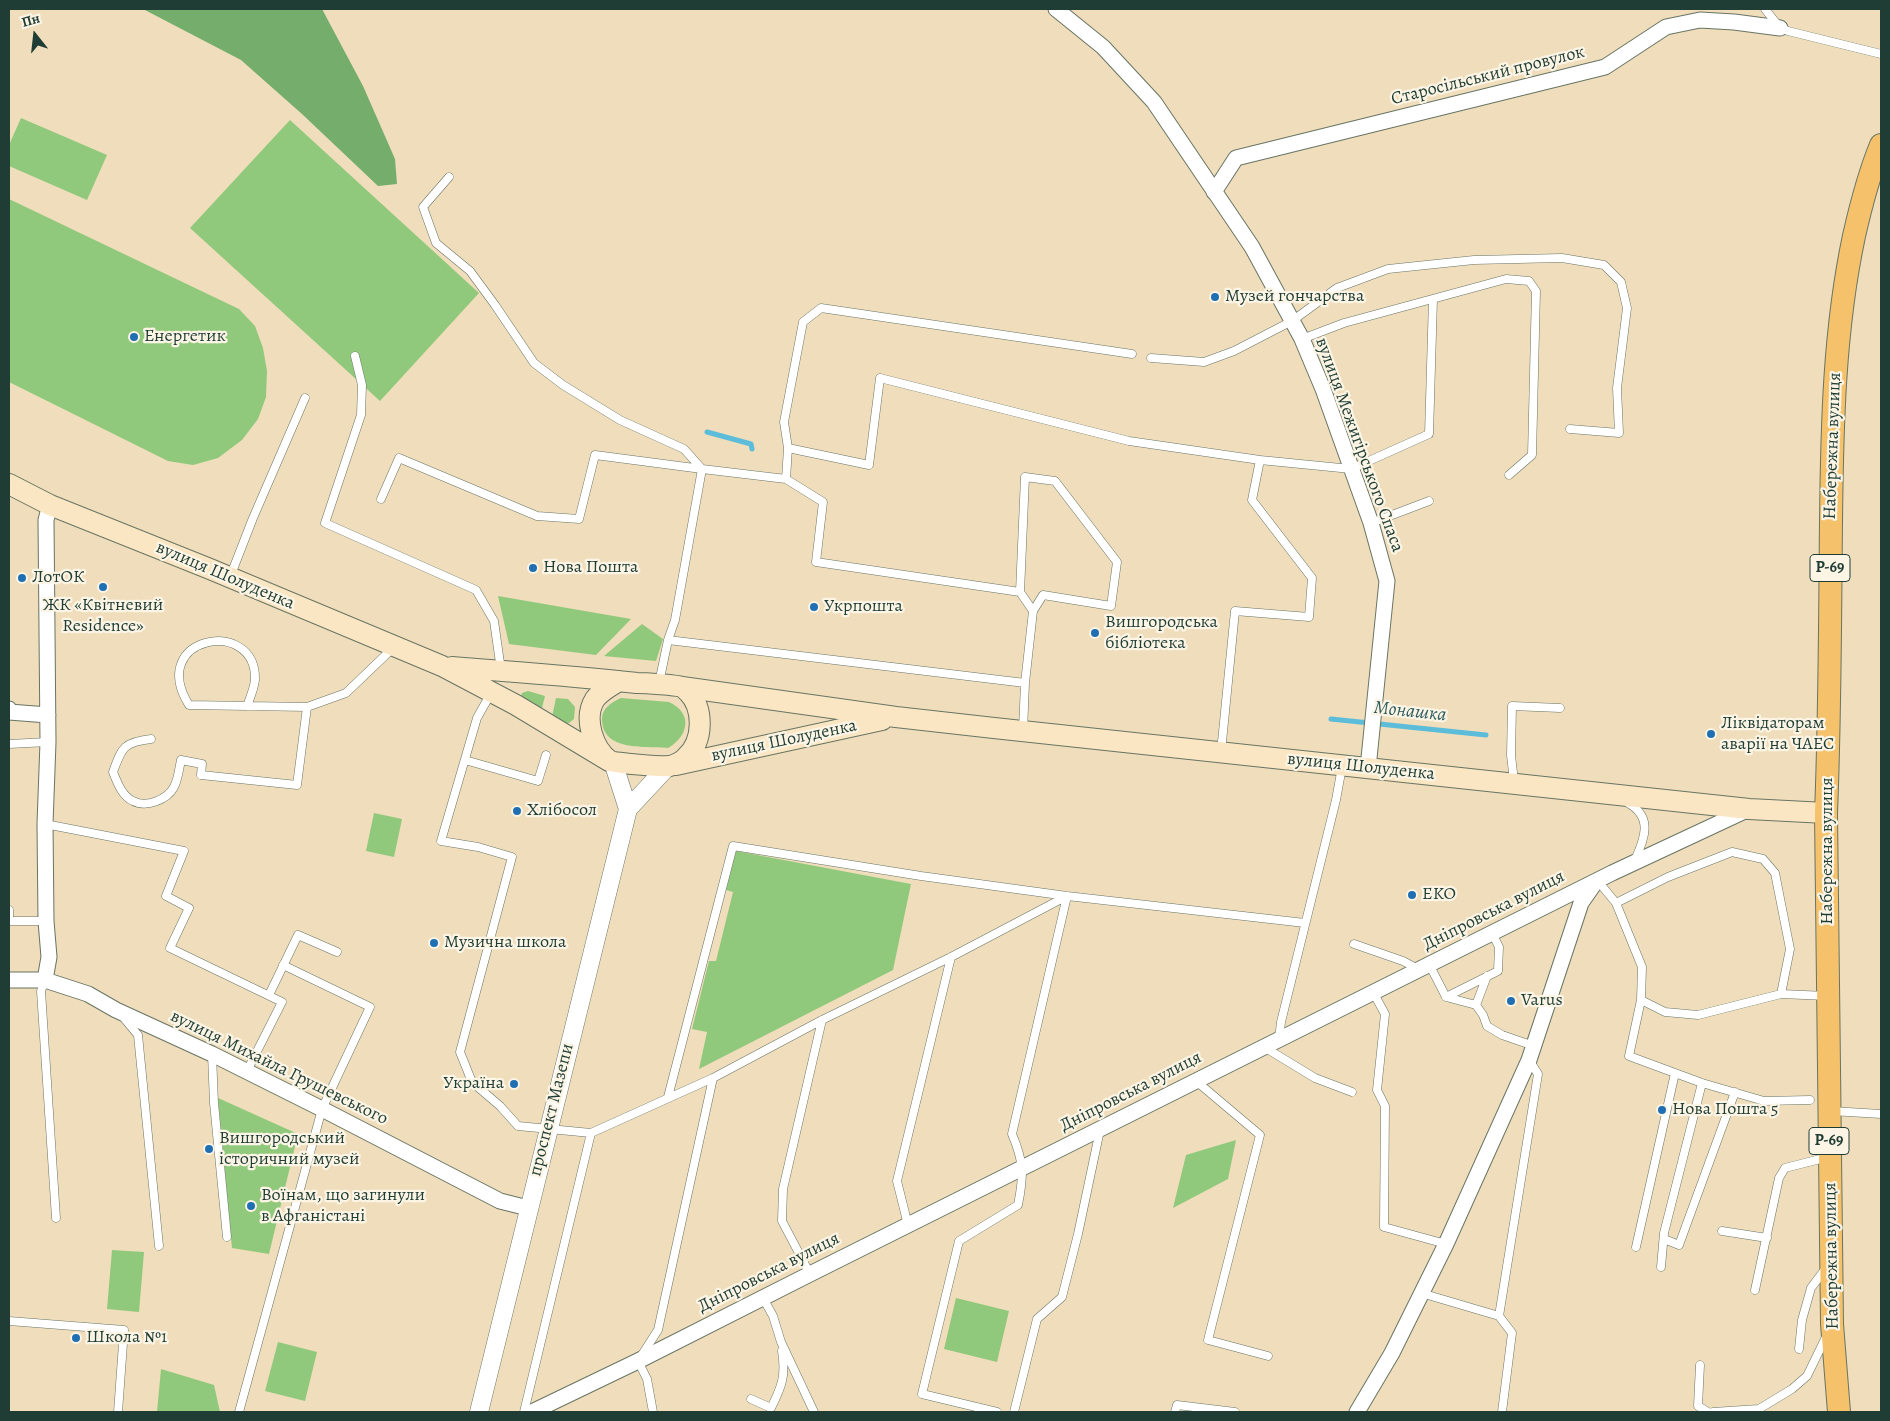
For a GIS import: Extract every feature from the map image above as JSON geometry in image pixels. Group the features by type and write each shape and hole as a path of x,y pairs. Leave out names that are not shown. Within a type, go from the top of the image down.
{"main road":[{"name":"Набережна вулиця","path":"1839,1412 1832,1324 1830,1157 1819,1106 1829,996 1826,813 1832,439 1836,354 1847,270 1861,207 1881,145"},
{"name":"вулиця Шолуденка","path":"9,484 50,505 230,577 442,666 492,692 611,761"},
{"name":"вулиця Шолуденка","path":"442,666 619,681"},
{"path":"619,681 658,685 682,687 695,699 700,725 698,738 692,750 686,758 670,766 611,761 592,738 591,712 595,700 606,689 619,681"},
{"name":"вулиця Шолуденка","path":"682,687 896,717 1749,809 1826,813"},
{"name":"вулиця Шолуденка","path":"670,766 896,717"}],"street":[{"name":"вулиця Межигірського Спаса","path":"1056,9 1103,47 1154,102 1252,247 1302,339 1324,389 1371,523 1387,582 1368,768"},
{"name":"Старосільський провулок","path":"1214,192 1236,158 1605,67 1666,27 1700,20 1780,28"},
{"path":"45,980 49,957 46,921 45,824 48,742 46,520 50,505"},
{"path":"9,711 48,715"},
{"path":"611,761 628,809"},
{"name":"проспект Мазепи","path":"479,1412 547,1130 628,809 670,766"},
{"name":"Дніпровська вулиця","path":"532,1412 553,1407 638,1361 1279,1038 1597,880 1749,809"},
{"path":"1357,1412 1392,1353 1420,1293 1446,1244 1532,1053 1581,903 1597,880"},
{"name":"вулиця Михайла Грушевського","path":"9,980 45,980 88,994 116,1010 247,1071 500,1201 528,1208"}],"lane":[{"path":"1765,9 1780,28 1881,54"},
{"path":"450,176 423,206 436,243 470,271 534,363 563,385 620,420 684,449 702,469"},
{"path":"1151,358 1204,362 1234,351 1292,321 1337,288 1388,270 1474,260 1562,258 1604,264 1621,282 1627,308 1618,388 1619,433 1570,429"},
{"path":"1302,339 1344,323 1506,279 1529,281 1536,291 1532,455 1509,475"},
{"path":"788,448 869,465 880,378 1129,441 1260,460 1351,468 1429,434 1433,299"},
{"path":"786,479 788,448 784,422 803,322 821,308 1132,354"},
{"path":"355,356 362,385 361,415 326,523 476,590 494,621 501,671"},
{"path":"230,577 253,518 305,398"},
{"path":"381,499 399,458 537,516 580,519 595,455 786,479 823,502 816,562 1020,592"},
{"path":"1221,752 1235,611 1309,618 1312,578 1252,500 1260,460"},
{"path":"658,685 668,640 675,620 702,469"},
{"path":"1024,731 1025,683 1032,611 1043,595 1111,606 1117,562 1054,480 1025,477 1020,592 1032,611"},
{"path":"1371,523 1429,501"},
{"path":"247,706 255,681 254,669 243,651 232,643 219,640 206,642 190,651 184,658 179,671 178,681 182,694 189,705 247,706 306,707 346,693 394,647"},
{"path":"668,640 1025,683"},
{"path":"492,692 478,718 441,841 478,847 512,856 460,1052 472,1082 500,1106 518,1126 590,1133 713,1078 822,1020 950,957 1066,896"},
{"path":"1515,784 1511,755 1512,706 1560,708"},
{"path":"151,739 134,741 120,751 113,772 120,788 132,801 142,804 161,800 174,788 181,760 202,764 201,775 297,785 306,707"},
{"path":"9,744 48,742"},
{"path":"465,760 538,781 546,755"},
{"path":"1279,1038 1281,1022 1336,800 1342,765"},
{"path":"1614,794 1637,808 1645,825 1644,840 1634,862"},
{"path":"45,824 184,851 166,896 189,908 170,948 282,1002 247,1071"},
{"path":"668,1097 733,846 920,876 1066,896 1305,923"},
{"path":"1616,903 1668,877 1732,852 1763,859 1776,873 1790,949 1781,994"},
{"path":"1597,880 1616,903 1642,967 1641,1000 1629,1056 1702,1083 1764,1101 1881,1114"},
{"path":"997,1412 922,1394 959,1240 1018,1205 1023,1167 1020,1152 1012,1134 1066,896"},
{"path":"9,910 9,921 46,921"},
{"path":"1446,997 1498,971 1499,947 1492,933"},
{"path":"268,995 298,935 337,952"},
{"path":"1354,944 1424,967 1446,997 1476,1005 1486,1026 1532,1053 1538,1074 1499,1316"},
{"path":"908,1224 897,1181 950,957"},
{"path":"239,1412 322,1109 370,1007 283,965"},
{"path":"1476,1005 1487,976"},
{"path":"45,980 41,991 56,1218"},
{"path":"1374,992 1385,1014 1377,1090 1384,1106 1384,1227 1446,1244"},
{"path":"1641,1000 1665,1012 1698,1015 1781,994 1829,996"},
{"path":"116,1010 138,1035 159,1246"},
{"path":"810,1274 782,1221 783,1189 822,1020"},
{"path":"1264,1047 1315,1078 1352,1092"},
{"path":"212,1054 214,1103 227,1237"},
{"path":"1636,1247 1675,1073"},
{"path":"653,1412 647,1379 638,1361 658,1330 713,1078"},
{"path":"1196,1081 1260,1135 1208,1340 1268,1356"},
{"path":"1661,1267 1664,1240 1702,1083"},
{"path":"1664,1240 1679,1245 1735,1092"},
{"path":"1014,1412 1037,1319 1062,1297 1080,1224 1100,1128"},
{"path":"524,1412 590,1133"},
{"path":"1755,1290 1779,1178 1785,1168 1830,1157"},
{"path":"1722,1230 1767,1238"},
{"path":"1799,1349 1802,1320 1811,1288 1832,1260"},
{"path":"1420,1293 1499,1316 1512,1333 1502,1412"},
{"path":"763,1298 773,1316 781,1342 814,1412"},
{"path":"9,1321 124,1330 118,1412"},
{"path":"1713,1412 1759,1411 1792,1388 1807,1376 1832,1324"},
{"path":"751,1398 771,1408 780,1389 785,1369 781,1342"},
{"path":"1700,1365 1698,1406 1708,1412"},
{"path":"1175,1412 1176,1405 1235,1412"}],"green space":[{"path":"143,9 322,9 363,86 395,159 397,184 378,186 302,114 241,60"},
{"path":"21,118 107,155 87,200 9,166 9,145"},
{"path":"290,120 479,293 380,401 190,228"},
{"name":"Енергетик","path":"9,199 239,309 255,326 263,348 267,371 266,397 258,419 242,440 218,458 193,465 168,461 9,382"},
{"path":"498,596 631,619 596,655 509,644"},
{"path":"642,624 663,639 656,661 604,656"},
{"path":"528,691 545,696 541,712 521,697 522,693"},
{"path":"556,698 568,699 575,707 574,719 569,723 562,723 552,717"},
{"path":"621,698 669,702 682,712 685,718 684,731 675,743 668,748 637,747 617,742 609,737 604,730 602,715 608,706"},
{"path":"374,813 402,819 394,857 366,851"},
{"path":"736,851 911,884 893,970 699,1069 707,1032 692,1029 709,961 716,961 733,892 726,890"},
{"path":"218,1098 298,1134 269,1254 232,1248"},
{"path":"1236,1140 1228,1179 1173,1208 1186,1155"},
{"path":"112,1250 144,1252 139,1312 107,1309"},
{"path":"956,1298 1009,1311 997,1362 944,1349"},
{"path":"278,1342 317,1352 305,1401 265,1391"},
{"path":"161,1369 214,1385 220,1412 157,1412"}],"waterway":[{"path":"707,432 751,444 752,449"},
{"name":"Монашка","path":"1331,719 1486,735"}],"place":[{"name":"Музей гончарства","path":"1215,297"},
{"name":"Енергетик","path":"134,337"},
{"name":"Нова Пошта","path":"533,568"},
{"name":"ЛотОК","path":"22,578"},
{"name":"ЖК «Квітневий Residence»","path":"103,587"},
{"name":"Укрпошта","path":"814,607"},
{"name":"Вишгородська бібліотека","path":"1095,633"},
{"name":"Ліквідаторам аварії на ЧАЕС","path":"1711,734"},
{"name":"Хлібосол","path":"517,811"},
{"name":"EKO","path":"1412,895"},
{"name":"Музична школа","path":"434,943"},
{"name":"Varus","path":"1511,1001"},
{"name":"Україна","path":"514,1084"},
{"name":"Нова Пошта 5","path":"1662,1110"},
{"name":"Вишгородський історичний музей","path":"209,1149"},
{"name":"Воїнам, що загинули в Афганістані","path":"251,1206"},
{"name":"Школа №1","path":"76,1338"}]}
